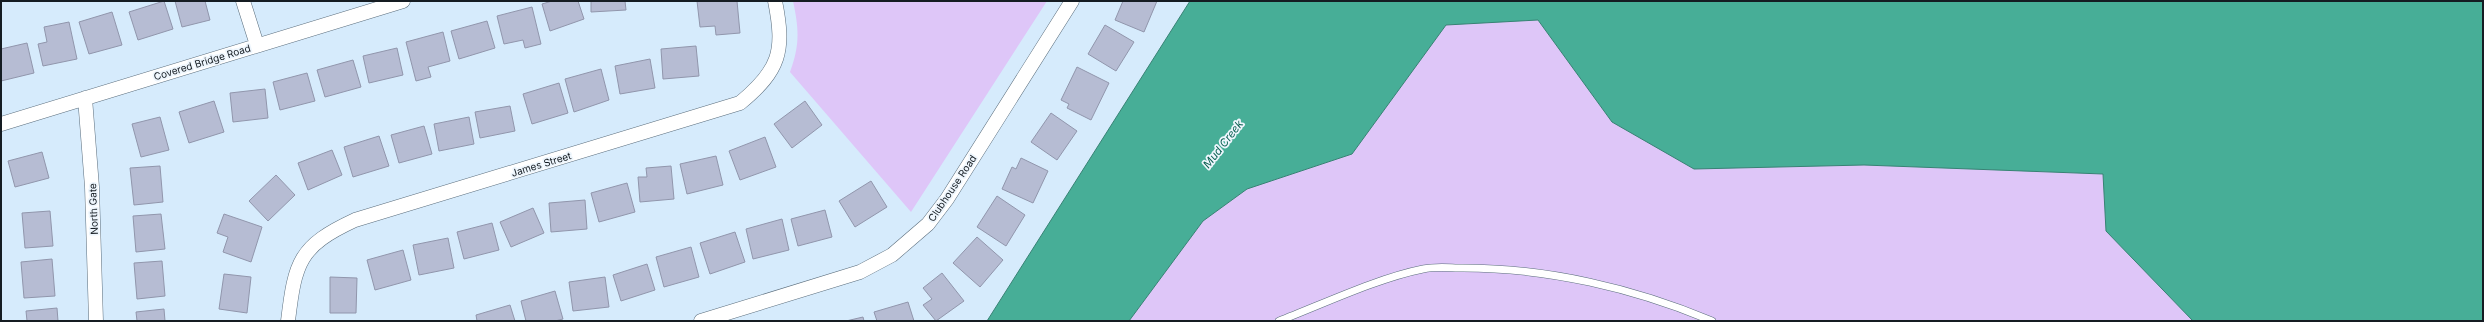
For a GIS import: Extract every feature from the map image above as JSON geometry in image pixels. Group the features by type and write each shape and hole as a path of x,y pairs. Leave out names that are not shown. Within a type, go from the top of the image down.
{"street":[{"path":"243,1 257,45"},
{"name":"Covered Bridge Road","path":"1,124 403,1"},
{"name":"James Street","path":"288,321 292,282 306,253 325,234 354,220 740,104 760,87 775,65 779,51 780,30 775,1"},
{"name":"Clubhouse Road","path":"701,321 840,279 892,255 928,224 947,199 1072,1"},
{"name":"North Gate","path":"85,98 92,187 96,321"}],"lane":[{"path":"1278,321 1404,274 1425,268 1487,268 1607,285 1712,321"}],"shaded area":[{"path":"793,1 1047,1 911,212 790,72 796,53 798,37"},
{"path":"1538,20 1612,122 1864,165 2103,174 2106,231 2193,321 1129,321 1203,221 1247,189 1352,154 1446,25"}],"water":[{"name":"Mud Creek","path":"1190,1 2483,1 2483,321 2193,321 2106,231 2103,174 1864,165 1694,169 1612,122 1538,20 1446,25 1352,154 1247,189 1203,221 1129,321 987,321"}],"building":[{"path":"164,1 173,29 138,40 129,12"},
{"path":"175,1 205,1 210,20 182,27"},
{"path":"552,1 578,1 584,19 550,31 542,4"},
{"path":"591,1 625,1 626,10 591,12"},
{"path":"697,1 737,1 740,33 716,35 715,26 700,27"},
{"path":"1123,1 1157,1 1144,32 1115,20"},
{"path":"532,7 541,44 525,48 523,40 504,44 497,16"},
{"path":"112,12 122,45 89,54 79,22"},
{"path":"487,21 495,48 459,59 451,31"},
{"path":"69,22 77,59 43,66 38,44 47,42 44,27"},
{"path":"1105,25 1134,42 1116,71 1088,54"},
{"path":"443,32 450,61 428,67 431,77 416,81 406,42"},
{"path":"27,43 34,73 1,81 1,49"},
{"path":"696,46 699,76 663,79 661,49"},
{"path":"397,48 403,75 369,83 363,56"},
{"path":"650,59 655,88 620,94 615,66"},
{"path":"353,60 361,87 325,97 317,70"},
{"path":"1077,67 1109,83 1091,120 1067,108 1069,104 1061,100"},
{"path":"601,69 609,100 574,112 565,79"},
{"path":"307,73 315,101 280,110 273,82"},
{"path":"559,83 568,113 532,124 523,94"},
{"path":"265,89 268,118 233,122 230,93"},
{"path":"214,101 224,132 189,143 179,112"},
{"path":"805,101 822,125 792,148 774,124"},
{"path":"510,106 515,131 480,138 475,112"},
{"path":"1051,113 1077,131 1057,160 1031,142"},
{"path":"160,117 169,150 141,157 132,124"},
{"path":"469,117 474,144 439,151 434,124"},
{"path":"424,126 432,154 399,163 391,135"},
{"path":"379,136 389,166 353,177 344,147"},
{"path":"765,137 776,167 740,180 729,151"},
{"path":"332,150 342,175 308,190 298,163"},
{"path":"42,152 49,178 15,187 8,161"},
{"path":"716,156 723,185 687,194 680,164"},
{"path":"1021,158 1048,171 1033,203 1002,189 1012,167 1016,169"},
{"path":"160,166 163,202 134,205 130,168"},
{"path":"671,166 674,199 640,202 638,177 647,177 646,168"},
{"path":"276,175 295,195 268,221 249,201"},
{"path":"871,181 887,207 855,227 839,201"},
{"path":"627,183 635,212 599,222 591,193"},
{"path":"997,196 1025,215 1006,246 977,227"},
{"path":"585,200 587,229 551,232 549,203"},
{"path":"533,208 544,233 511,247 500,222"},
{"path":"825,210 832,237 798,246 791,219"},
{"path":"50,211 53,246 25,248 22,213"},
{"path":"161,214 165,249 136,252 133,216"},
{"path":"224,214 262,227 251,262 223,252 228,237 217,233"},
{"path":"782,219 789,250 753,259 746,229"},
{"path":"492,223 499,250 464,259 457,232"},
{"path":"735,232 745,262 710,274 700,243"},
{"path":"977,237 1003,260 980,287 953,263"},
{"path":"448,238 454,268 419,275 413,245"},
{"path":"691,247 699,277 664,287 656,257"},
{"path":"403,250 411,280 375,290 367,260"},
{"path":"52,259 55,296 24,298 21,262"},
{"path":"162,261 165,296 137,299 134,263"},
{"path":"647,264 655,290 621,301 613,275"},
{"path":"942,273 964,301 936,321 923,305 932,299 923,288"},
{"path":"224,274 251,277 247,313 219,309"},
{"path":"330,277 357,278 356,313 330,313"},
{"path":"605,277 609,307 573,311 569,282"},
{"path":"555,291 563,319 555,321 526,321 521,301"},
{"path":"908,302 914,321 877,321 874,312"},
{"path":"510,305 515,321 477,321 476,315"},
{"path":"57,308 58,321 27,321 26,311"},
{"path":"164,309 165,321 137,321 136,312"},
{"path":"863,317 864,321 846,321"}]}
